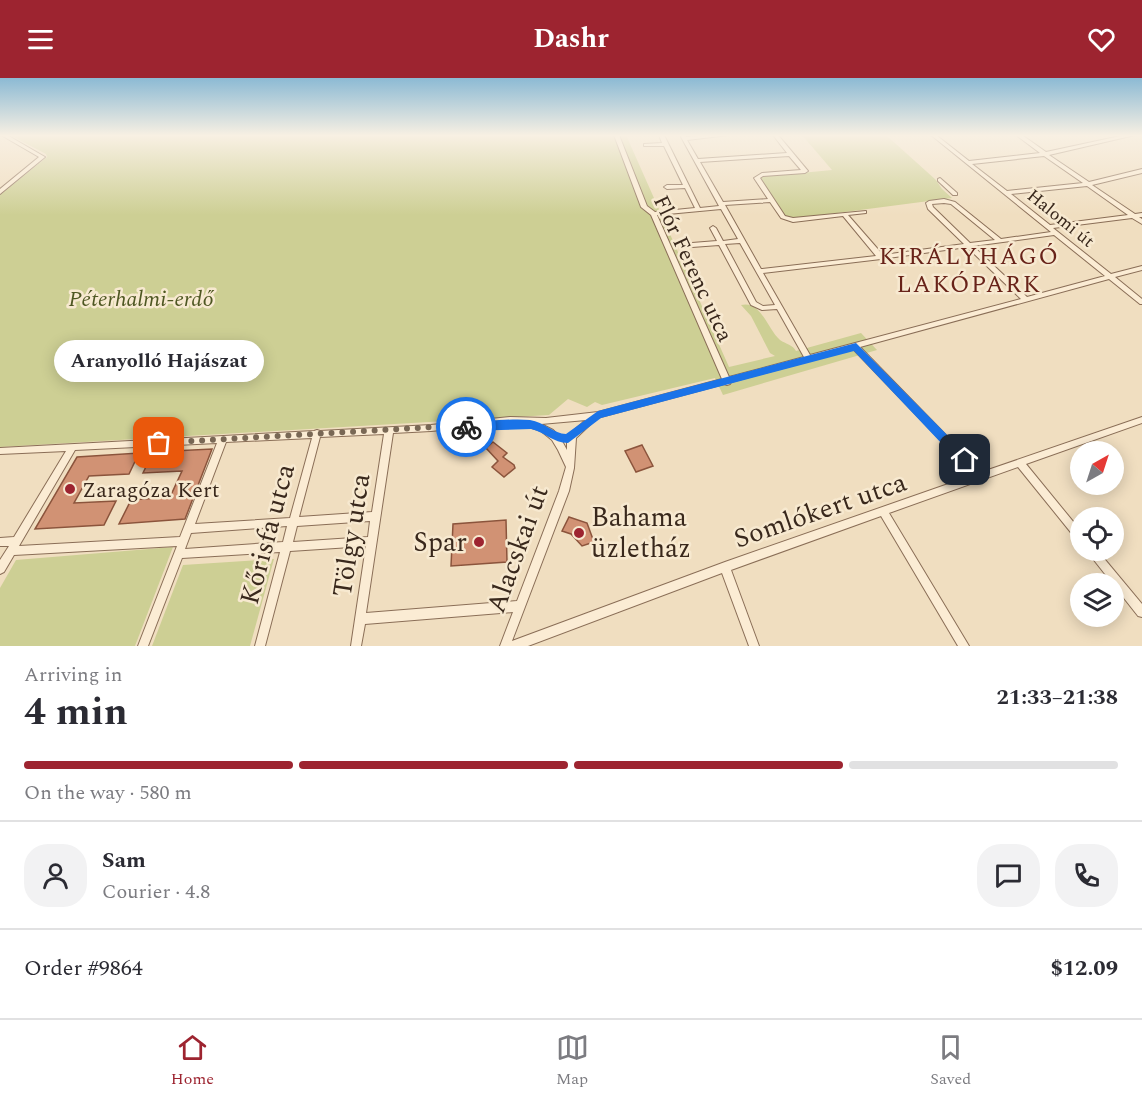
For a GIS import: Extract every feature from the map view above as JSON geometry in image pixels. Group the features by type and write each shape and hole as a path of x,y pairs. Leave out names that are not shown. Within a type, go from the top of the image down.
{"street":[{"path":"0,192 37,162"},
{"name":"Flór Ferenc utca","path":"626,162 644,207 654,214 727,382"},
{"path":"674,162 698,209"},
{"path":"696,162 809,359"},
{"path":"798,162 806,171 758,177 783,217 789,220 864,212"},
{"path":"967,163 980,162"},
{"path":"1057,162 1142,222"},
{"name":"Halomi út","path":"967,163 1142,302"},
{"path":"1006,193 1088,184 1142,171"},
{"path":"939,180 955,194"},
{"path":"667,187 686,186"},
{"path":"654,214 771,200"},
{"path":"1000,242 953,203 944,201 929,203 930,208 1026,300"},
{"path":"844,214 881,257"},
{"path":"1049,227 1142,215"},
{"path":"713,228 753,303 762,308 779,307"},
{"path":"759,271 881,257 967,244 1000,242 1056,233"},
{"path":"692,245 742,241"},
{"path":"0,451 389,430 510,420 546,421 598,415 1142,268"},
{"path":"856,347 981,477"},
{"path":"450,426 525,424 543,428 564,439 598,415"},
{"path":"554,435 552,423 563,418 575,423 574,434"},
{"name":"Somlókert utca","path":"514,646 725,567 1142,420"},
{"name":"Tölgy utca","path":"356,646 389,430"},
{"name":"Kőrisfa utca","path":"260,646 317,433"},
{"name":"Alacskai út","path":"505,646 564,490 570,468 574,434"},
{"name":"Alacskai út","path":"554,435 570,468"},
{"path":"143,646 223,439"},
{"path":"0,568 73,447"},
{"path":"1021,464 1070,525"},
{"path":"883,512 964,646"},
{"path":"188,529 376,516"},
{"path":"178,554 372,540"},
{"path":"0,542 16,541"},
{"path":"10,551 183,541"},
{"path":"1100,561 1142,612"},
{"path":"725,567 754,646"},
{"path":"360,619 521,606"}],"green space":[{"name":"Péterhalmi-erdő","path":"41,162 638,162 729,367 775,356 770,353 751,316 741,305 754,307 759,311 780,340 796,351 861,333 877,350 723,395 715,378 602,405 595,402 587,407 568,399 549,415 0,447 0,195"},
{"path":"825,162 915,162 952,198 791,219 784,216 760,177 832,170"},
{"path":"173,547 135,646 0,646 0,588 16,560"},
{"path":"274,559 250,646 152,646 183,565"}],"building":[{"path":"493,442 507,453 503,457 515,468 504,477 492,467 498,461 486,448"},
{"path":"642,445 653,466 636,472 625,451"},
{"name":"Zaragóza Kert","path":"212,449 185,519 119,524 131,500 170,497 182,471 143,473 153,452"},
{"name":"Zaragóza Kert","path":"139,453 129,474 89,476 74,503 116,501 104,525 35,529 77,457"},
{"name":"Bahama üzletház","path":"569,517 587,523 594,542 582,546 571,534 562,531"},
{"name":"Spar","path":"506,520 507,562 451,566 453,524"}],"way so far":[{"path":"159,443 450,426 466,427"}],"place":[{"name":"Aranyolló Hajászat","path":"159,443"},
{"name":"Zaragóza Kert","path":"70,489"},
{"name":"Bahama üzletház","path":"579,533"},
{"name":"Spar","path":"479,542"}],"district":[{"name":"KIRÁLYHÁGÓ LAKÓPARK","path":"969,270"}],"route":[{"path":"466,427 531,424 551,432 559,439 564,439 575,434 598,415 856,347 965,460"}]}
